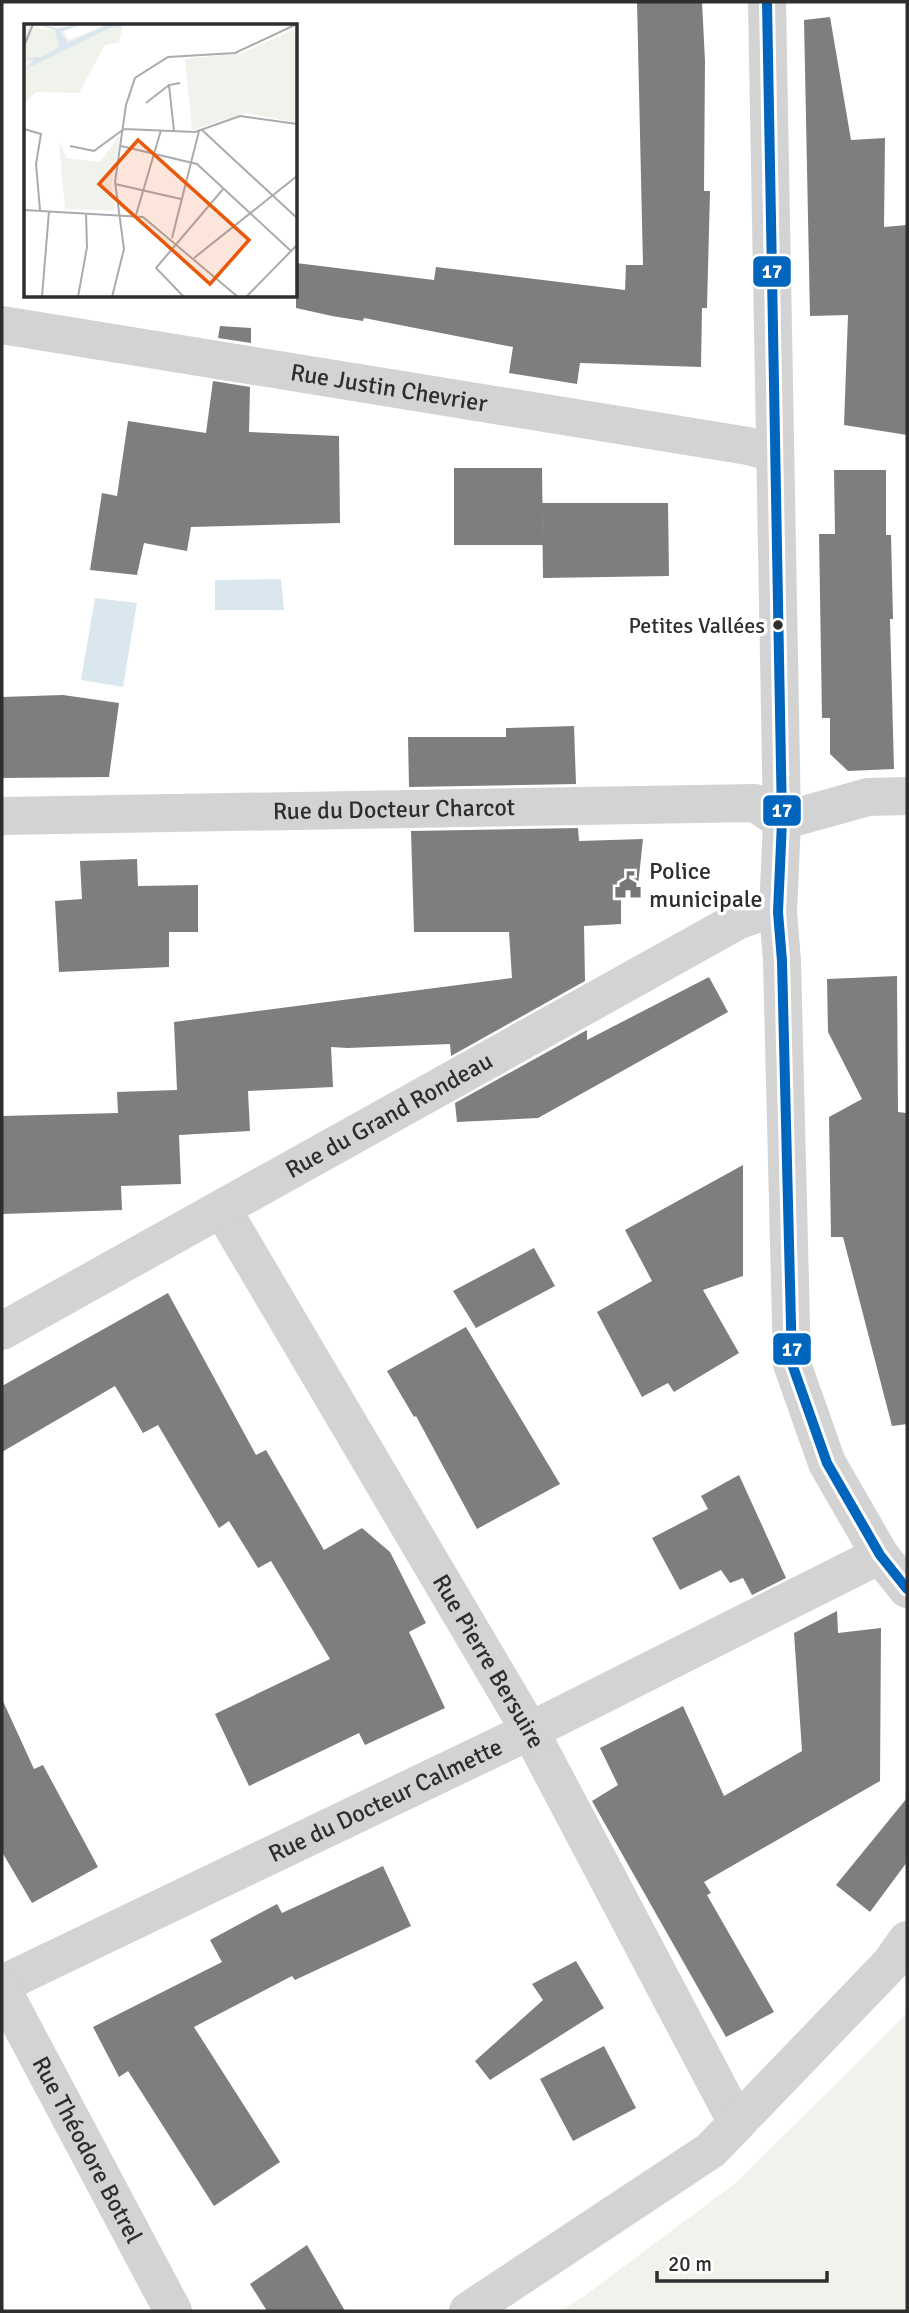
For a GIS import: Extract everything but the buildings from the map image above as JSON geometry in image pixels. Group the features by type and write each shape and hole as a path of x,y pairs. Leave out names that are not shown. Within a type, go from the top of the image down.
{"street":[{"path":"767,2 782,821 778,912 782,961 792,1364 827,1463 880,1555 907,1589"},
{"name":"Rue Justin Chevrier","path":"2,325 748,446 774,453"},
{"path":"782,821 868,797 907,796"},
{"name":"Rue du Docteur Charcot","path":"2,816 755,803 782,821"},
{"name":"Rue du Grand Rondeau","path":"2,1331 739,920 759,913 778,912"},
{"name":"Rue Pierre Bersuire","path":"222,1209 530,1731 737,2123"},
{"name":"Rue du Docteur Calmette","path":"2,1987 530,1731 880,1555"},
{"path":"468,2311 710,2150 890,1964 907,1940"},
{"name":"Rue Théodore Botrel","path":"2,1987 173,2311"}],"shaded area":[{"path":"281,579 284,610 215,610 215,580"},
{"path":"95,598 137,603 123,687 81,680"},
{"path":"907,2013 907,2311 560,2311 583,2297 738,2181"}],"transit line":[{"name":"17","path":"767,2 782,821 778,912 782,961 792,1364 827,1463 880,1555 907,1589"}],"place":[{"name":"Petites Vallées","path":"778,625"},
{"name":"Police municipale","path":"628,885"}]}
